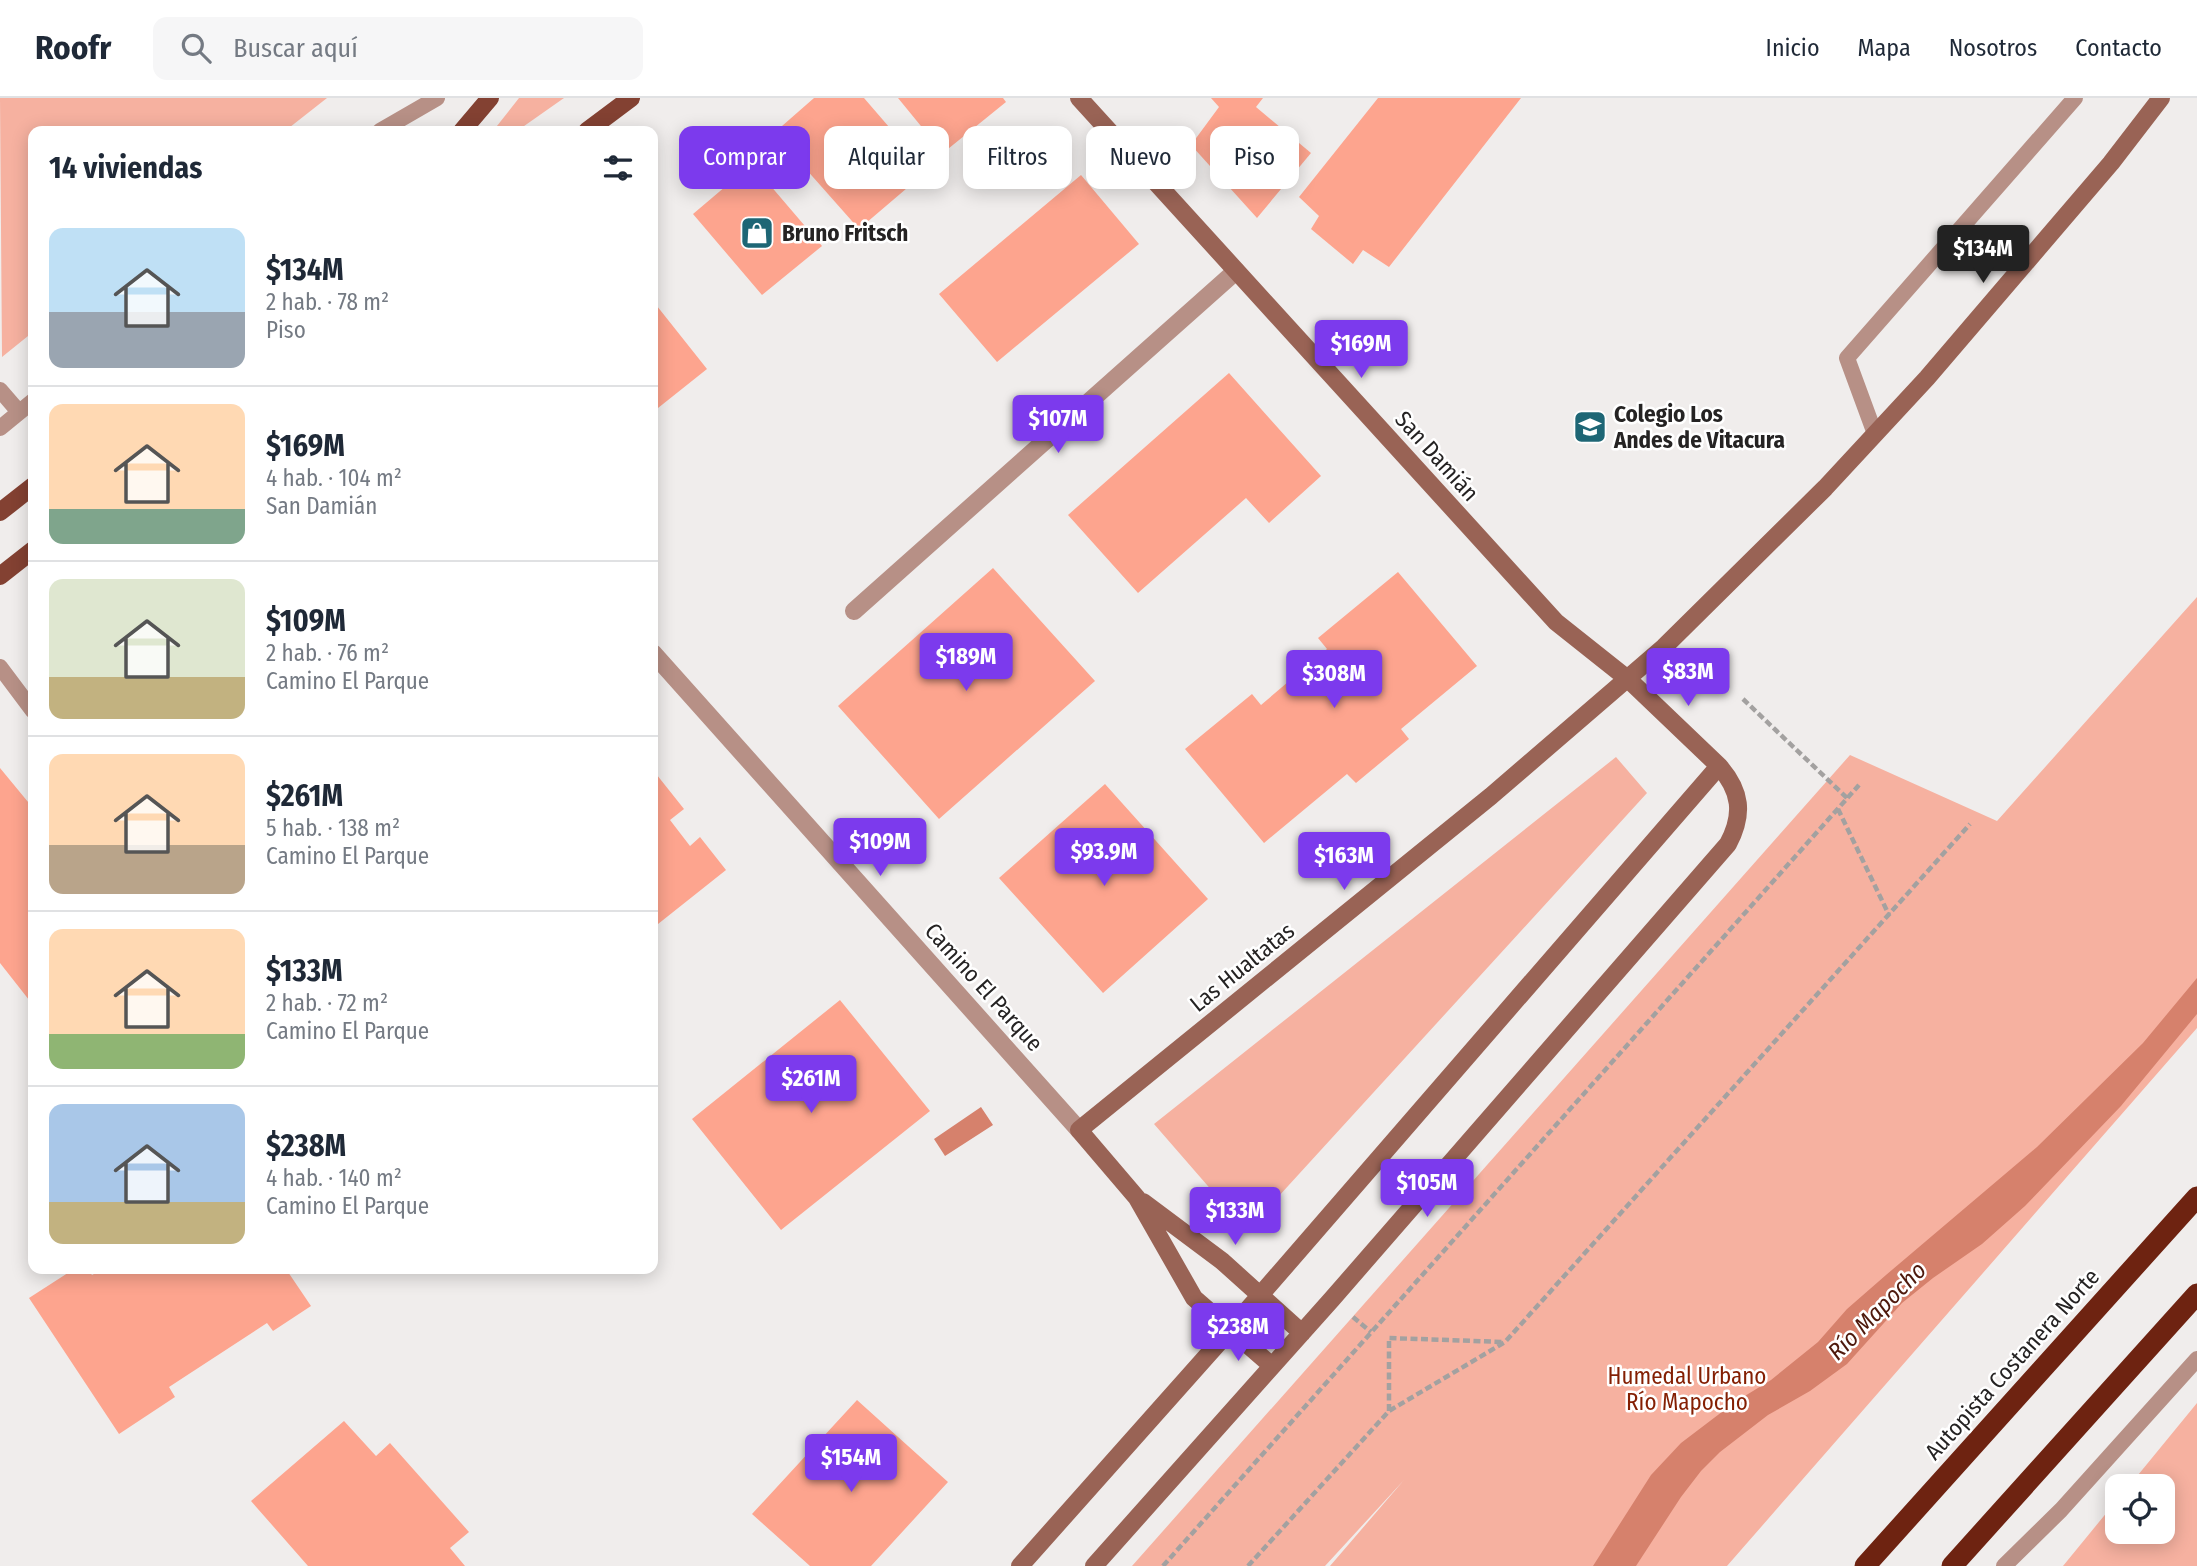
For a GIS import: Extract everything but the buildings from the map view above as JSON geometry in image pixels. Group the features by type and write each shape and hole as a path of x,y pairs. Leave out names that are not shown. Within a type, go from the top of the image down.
{"highway":[{"name":"Autopista Costanera Norte","path":"1865,1566 2197,1197"},
{"path":"1952,1566 2197,1294"}],"main road":[{"path":"466,126 490,98"},
{"path":"594,126 631,98"},
{"path":"0,512 28,490"},
{"path":"0,576 28,554"}],"street":[{"name":"San Damián","path":"1079,98 1556,622 1629,680 1719,766 1731,779 1738,794 1740,811 1736,829 1728,844 1301,1333"},
{"name":"Las Hualtatas","path":"1079,1130 1491,796 1629,680 1825,488 1875,434 2016,276 2111,163 2161,98"},
{"path":"854,611 1236,271"},
{"name":"Camino El Parque","path":"658,659 1137,1198 1185,1286 1271,1365"},
{"path":"1020,1566 1230,1330 1719,766"},
{"name":"Camino El Parque","path":"1137,1198 1222,1261 1301,1333"},
{"path":"1094,1566 1301,1333"}],"lane":[{"path":"389,126 437,98"},
{"path":"1875,434 1847,358 2075,98"},
{"path":"0,390 19,412"},
{"path":"0,428 28,405"},
{"path":"0,667 28,704"},
{"path":"2004,1566 2061,1510 2197,1359"}],"path":[{"path":"1743,699 1847,798"},
{"path":"1163,1566 1859,785"},
{"path":"1838,808 1889,915"},
{"path":"1248,1566 1390,1411 1505,1342 1970,824"},
{"path":"1390,1411 1389,1338 1505,1342"}],"green space":[{"path":"0,98 327,98 291,126 28,126 28,336 2,357"},
{"path":"519,98 564,98 524,126 497,126"},
{"name":"Humedal Urbano Río Mapocho","path":"2197,597 2197,1028 1727,1566 1330,1566 1404,1480 1325,1566 1132,1566 1850,755 1997,821"},
{"path":"1616,757 1647,793 1247,1231 1154,1124"},
{"path":"2197,1403 2197,1566 2063,1566 2105,1515 2105,1544 2175,1544 2175,1474 2139,1474"}],"water":[{"name":"Río Mapocho","path":"2197,978 2197,1014 2121,1106 2025,1206 1982,1244 1902,1303 1847,1364 1810,1391 1768,1415 1720,1452 1681,1497 1636,1566 1593,1566 1651,1475 1681,1443 1735,1402 1771,1380 1818,1342 1847,1309 2037,1147 2143,1043"},
{"path":"981,1107 993,1125 945,1156 934,1139"}],"place":[{"name":"Bruno Fritsch","path":"757,233"},
{"name":"Colegio Los Andes de Vitacura","path":"1590,427"}]}
